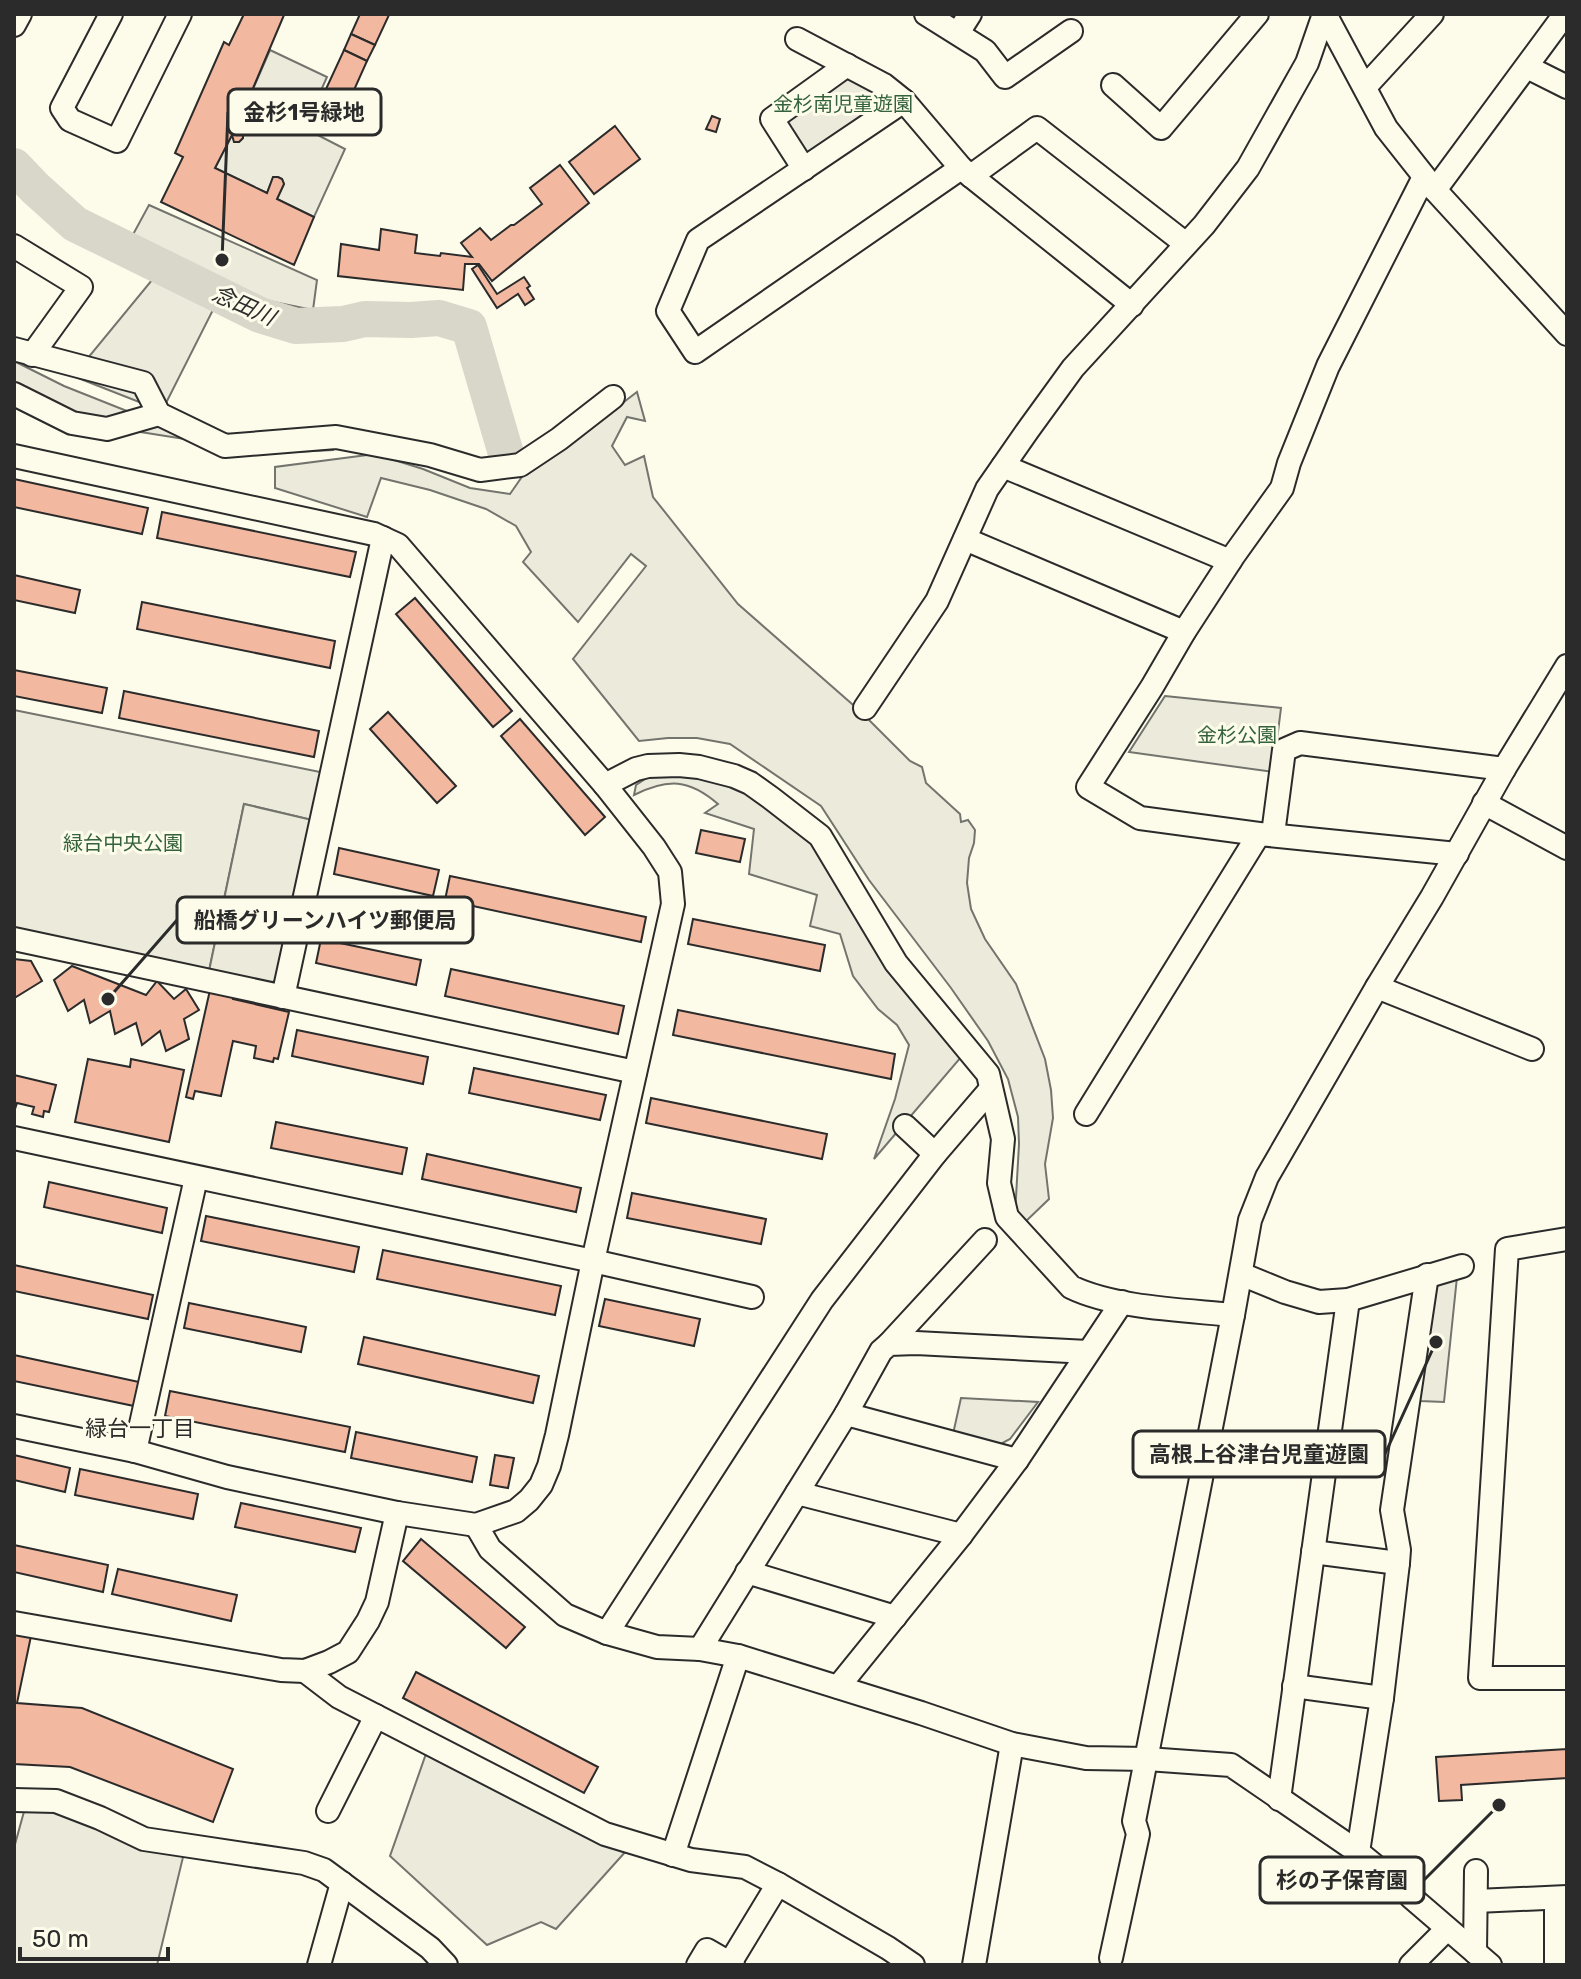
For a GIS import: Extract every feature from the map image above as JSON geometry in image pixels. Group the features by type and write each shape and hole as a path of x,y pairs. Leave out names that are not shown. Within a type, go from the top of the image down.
{"street":[{"path":"14,25 20,14"},
{"path":"111,14 62,108 70,120 117,141 180,14"},
{"path":"926,14 964,24 1005,77 1071,31"},
{"path":"1113,85 1161,128 1257,14"},
{"path":"1325,14 1386,128 1430,184 1567,334"},
{"path":"865,708 937,601 987,489 1003,466 1073,368 1204,225 1248,168 1307,63 1325,14"},
{"path":"1365,87 1432,14"},
{"path":"1457,854 1140,818 1088,787 1230,561 1282,488 1293,452 1328,366 1430,184 1527,67 1565,14"},
{"path":"797,39 884,85 904,101 966,172 1132,305"},
{"path":"804,169 772,119 847,65"},
{"path":"1527,67 1567,87"},
{"path":"904,101 698,240 668,311 695,352 1037,128 1186,244"},
{"path":"14,246 81,287 23,352 143,383 159,414 225,446 336,437 430,455 480,470 520,465 613,397"},
{"path":"14,394 72,423 107,429 159,414"},
{"path":"14,456 383,538 398,545 605,785 654,847 670,872 673,904 549,1466 541,1485 516,1511 476,1525 397,1513 227,1477 135,1451 14,1426"},
{"path":"1003,466 1230,561"},
{"path":"283,997 383,538"},
{"path":"965,539 1184,632"},
{"path":"1111,1958 1138,1834 1134,1821 1250,1220 1262,1187 1484,803 1567,666"},
{"path":"1086,1114 1266,834 1284,750 1300,743 1504,769"},
{"path":"605,785 648,766 699,767 750,783 820,836 896,963 988,1074 1003,1139 999,1183 1007,1217 1071,1287 1122,1302 1233,1315"},
{"path":"1484,803 1567,848"},
{"path":"14,939 635,1072"},
{"path":"1377,987 1532,1049"},
{"path":"607,1633 822,1300 935,1154 990,1090"},
{"path":"905,1126 935,1154"},
{"path":"14,1138 752,1297"},
{"path":"135,1451 196,1178"},
{"path":"1567,1239 1507,1249 1480,1678 1567,1678"},
{"path":"700,1649 846,1414 881,1351 985,1240"},
{"path":"1241,1274 1319,1302 1348,1300 1462,1266"},
{"path":"1358,1852 1382,1698 1398,1563 1399,1550 1392,1510 1427,1275"},
{"path":"1279,1799 1348,1300"},
{"path":"838,1687 961,1535 1017,1460 1122,1302"},
{"path":"889,1344 1088,1352"},
{"path":"846,1414 1017,1460"},
{"path":"797,1493 961,1535"},
{"path":"14,1623 281,1670 305,1671 348,1652 368,1621 377,1602 397,1513"},
{"path":"476,1525 490,1549 565,1615 607,1633 657,1647 700,1649 738,1656 1012,1744 1086,1758 1231,1765 1358,1852 1483,1959"},
{"path":"1313,1552 1398,1563"},
{"path":"747,1572 895,1617"},
{"path":"673,1855 738,1656"},
{"path":"305,1671 339,1697 605,1834 691,1860 745,1867 913,1965"},
{"path":"1294,1686 1382,1698"},
{"path":"328,1811 376,1716"},
{"path":"974,1965 1012,1744"},
{"path":"14,1800 56,1801 144,1839 304,1863 324,1870 430,1948 446,1965"},
{"path":"1476,1871 1483,1959"},
{"path":"319,1965 342,1883"},
{"path":"698,1965 707,1950 732,1964 778,1884"},
{"path":"1476,1901 1561,1898 1556,1965"},
{"path":"1411,1965 1447,1929"}],"green space":[{"name":"金杉南児童遊園","path":"845,75 853,76 887,100 809,153 800,150 784,126 785,117"},
{"path":"149,205 317,280 313,310 264,300 130,240"},
{"path":"14,361 64,386 157,423 334,450 273,453 134,431 76,416 14,384"},
{"path":"637,392 645,421 627,417 612,446 625,465 644,456 653,497 738,604 860,711 910,761 922,767 926,783 960,814 961,822 968,820 975,830 967,883 971,909 985,939 1016,984 1045,1059 1051,1090 1053,1118 1045,1164 1049,1199 1022,1225 1015,1215 1018,1117 1008,1079 988,1041 869,880 821,806 730,744 697,738 639,741 573,659 646,566 631,554 578,622 523,562 531,552 516,526 486,509 381,478 367,517 275,488 275,467 375,454 470,488 510,494 526,471 574,440"},
{"name":"金杉公園","path":"1165,696 1281,708 1273,772 1129,752"},
{"name":"緑台中央公園","path":"14,710 325,773 312,820 244,804 209,971 14,930"},
{"path":"698,771 769,803 817,847 962,1056 874,1159 895,1099 909,1045 897,1025 878,1009 853,976 840,934 810,926 817,895 749,874 754,829 705,813 718,804 688,786 668,784 634,795 636,785 653,774"},
{"path":"1457,1277 1444,1402 1420,1401 1415,1393 1436,1286"},
{"path":"961,1398 1038,1402 1010,1439 997,1446 953,1434"},
{"path":"32,1804 184,1853 157,1965 14,1965 14,1848 25,1808"}],"shaded area":[{"path":"270,50 327,77 304,128 345,149 314,217 277,199 284,184 278,177 273,178 267,193 215,168 232,135 235,142 243,138 240,119"},
{"path":"161,269 218,300 162,411 73,376"},
{"path":"244,804 312,820 278,979 269,984 209,971"},
{"path":"427,1751 627,1850 556,1929 541,1922 487,1945 390,1856"}],"building":[{"path":"244,14 289,14 284,15 240,119 243,138 234,142 232,135 215,168 267,193 273,177 278,177 284,184 277,199 314,217 294,265 161,202 183,157 175,153 224,42 229,45"},
{"path":"360,14 389,15 375,45 351,34"},
{"path":"351,34 375,45 367,61 344,50"},
{"path":"344,50 367,61 350,99 326,89"},
{"path":"712,116 720,119 716,132 706,129"},
{"path":"615,126 640,159 594,194 569,162"},
{"path":"560,165 589,203 492,281 479,264 465,264 463,290 338,276 341,244 379,250 381,229 417,235 415,253 472,257 461,243 480,228 491,240 542,204 530,188"},
{"path":"478,265 497,294 524,277 534,299 525,305 518,294 497,308 472,269"},
{"path":"14,479 148,508 142,534 14,507"},
{"path":"162,512 356,552 350,577 157,538"},
{"path":"14,575 80,590 75,613 14,600"},
{"path":"415,598 512,711 493,727 396,614"},
{"path":"142,602 335,641 330,668 137,629"},
{"path":"14,670 107,688 102,713 14,696"},
{"path":"124,691 319,731 314,757 119,718"},
{"path":"388,712 456,786 437,803 370,729"},
{"path":"520,719 605,817 585,835 501,736"},
{"path":"701,830 745,839 740,862 696,853"},
{"path":"339,848 439,870 433,896 334,874"},
{"path":"450,876 646,917 641,942 445,900"},
{"path":"693,919 825,945 820,971 688,944"},
{"path":"321,939 421,960 416,985 316,963"},
{"path":"14,959 31,961 42,981 16,997 14,995"},
{"path":"72,966 146,995 157,981 174,999 186,989 199,1010 184,1019 189,1039 166,1051 160,1031 142,1045 136,1023 115,1034 110,1011 90,1023 84,1000 68,1011 54,980"},
{"path":"451,969 624,1006 618,1034 445,996"},
{"path":"210,990 234,995 233,999 289,1012 278,1059 274,1058 273,1062 254,1058 256,1046 233,1041 221,1096 195,1091 193,1099 186,1097"},
{"path":"678,1010 895,1054 891,1079 673,1035"},
{"path":"297,1030 428,1057 423,1084 292,1056"},
{"path":"88,1059 130,1067 131,1059 184,1070 169,1142 75,1122"},
{"path":"474,1068 606,1095 600,1120 469,1093"},
{"path":"14,1075 56,1085 49,1112 44,1111 43,1117 32,1114 34,1107 17,1103 14,1112"},
{"path":"651,1098 827,1134 822,1159 646,1123"},
{"path":"276,1122 407,1148 402,1174 271,1148"},
{"path":"427,1154 581,1188 576,1212 422,1179"},
{"path":"49,1182 167,1208 162,1233 44,1207"},
{"path":"632,1193 766,1219 761,1244 627,1218"},
{"path":"206,1216 359,1247 354,1272 201,1241"},
{"path":"383,1250 561,1286 555,1315 377,1279"},
{"path":"14,1265 153,1295 148,1319 14,1291"},
{"path":"605,1299 700,1319 694,1346 599,1326"},
{"path":"189,1303 306,1327 301,1352 184,1328"},
{"path":"364,1337 539,1376 533,1403 358,1364"},
{"path":"14,1355 139,1382 134,1406 14,1381"},
{"path":"170,1391 350,1427 345,1452 165,1416"},
{"path":"356,1432 477,1457 472,1482 351,1458"},
{"path":"14,1455 70,1468 65,1492 14,1480"},
{"path":"495,1455 514,1458 508,1488 490,1485"},
{"path":"80,1469 198,1494 193,1519 75,1495"},
{"path":"241,1503 361,1528 355,1552 235,1527"},
{"path":"421,1539 525,1627 506,1648 403,1561"},
{"path":"14,1545 108,1565 103,1592 14,1572"},
{"path":"118,1569 237,1595 231,1621 112,1594"},
{"path":"14,1634 31,1636 17,1703 82,1708 233,1769 213,1822 70,1767 14,1764"},
{"path":"416,1672 598,1767 584,1793 403,1698"},
{"path":"1567,1749 1567,1778 1461,1785 1462,1800 1439,1801 1436,1757"}],"waterway":[{"name":"念田川","path":"14,166 75,224 260,315 296,326 343,324 365,319 439,318 469,327 507,457"}],"place":[{"name":"金杉1号緑地","path":"222,260"},
{"name":"船橋グリーンハイツ郵便局","path":"108,999"},
{"name":"高根上谷津台児童遊園","path":"1436,1342"},
{"name":"杉の子保育園","path":"1499,1805"}],"district":[{"name":"緑台一丁目","path":"140,1428"}]}
